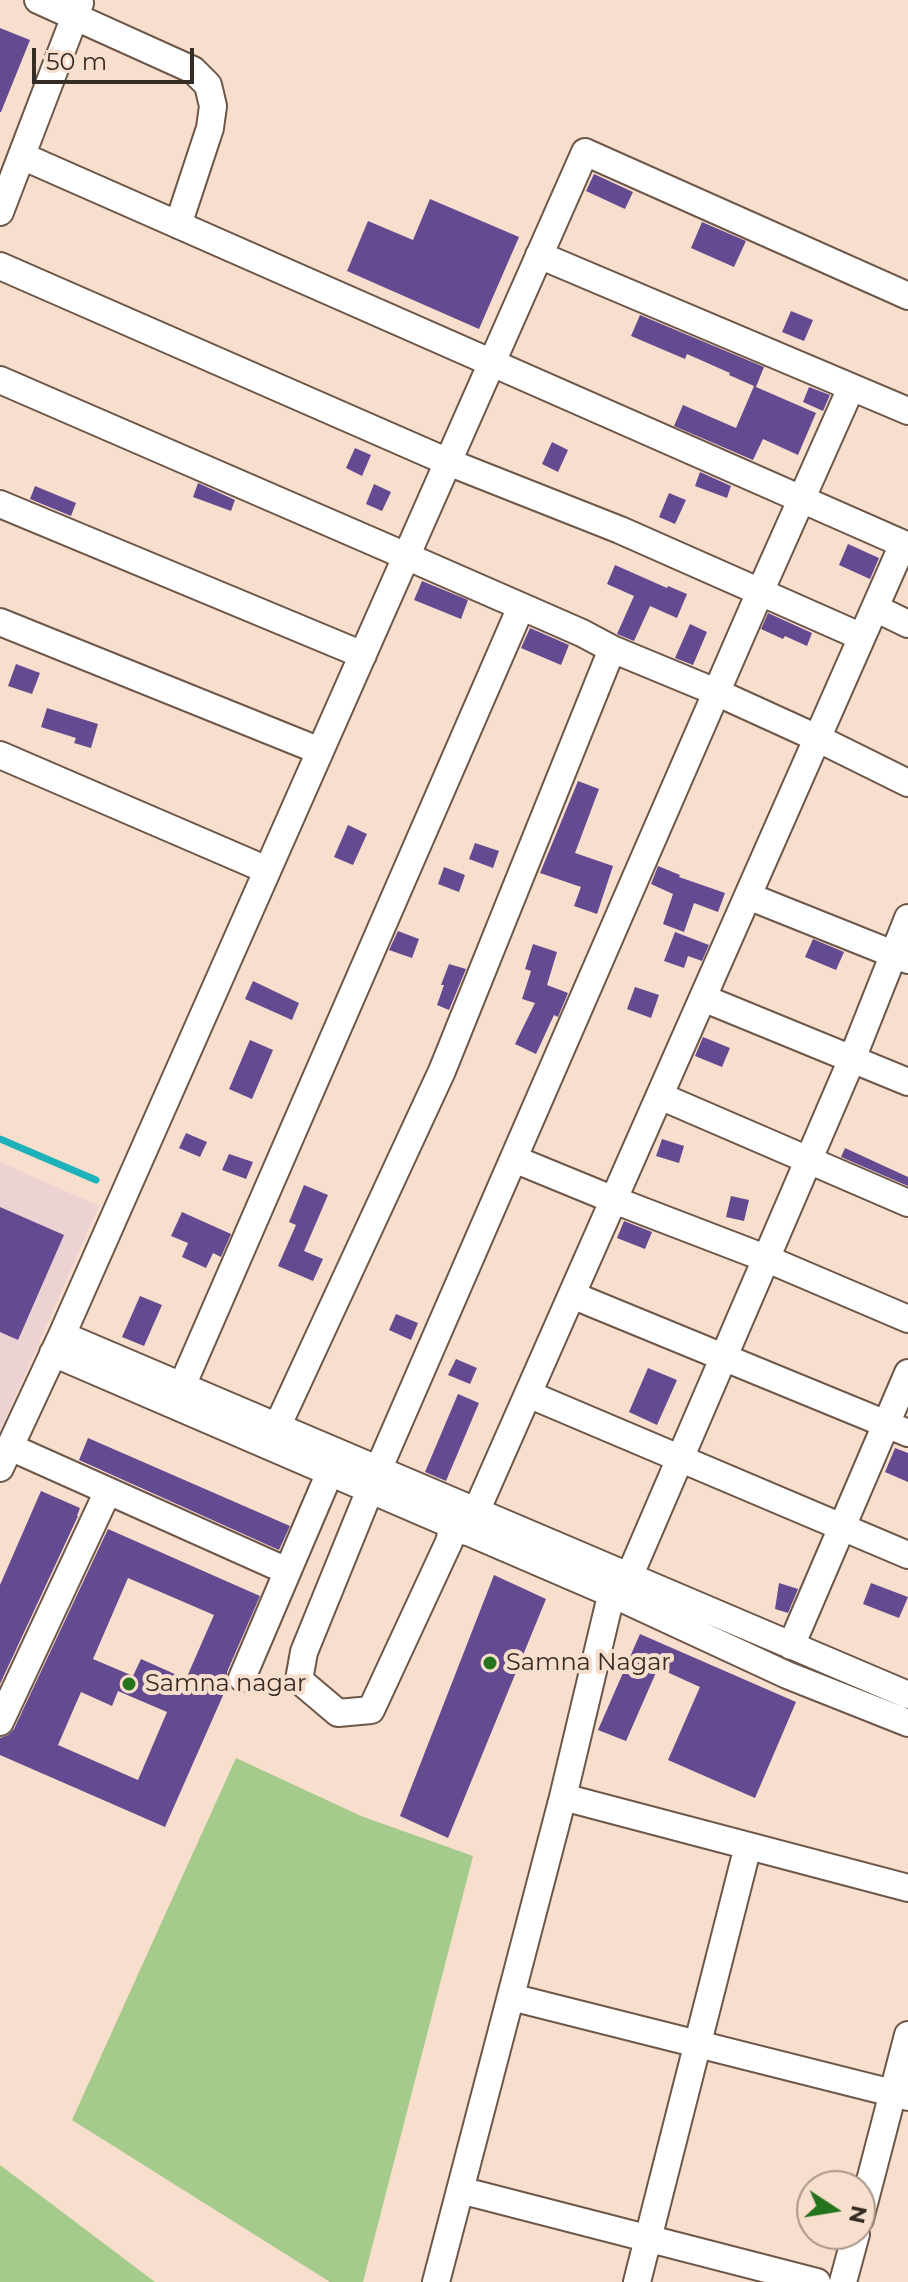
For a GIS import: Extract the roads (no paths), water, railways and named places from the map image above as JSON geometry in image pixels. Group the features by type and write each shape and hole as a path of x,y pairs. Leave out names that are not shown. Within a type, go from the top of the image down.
{"street":[{"path":"38,0 78,8 193,70 208,85 213,106 210,128 178,225"},
{"path":"0,212 78,8"},
{"path":"287,1571 108,1491 5,1458 585,152 908,296"},
{"path":"22,156 636,425 802,499 905,545 528,1394 466,1523 449,1542 371,1710 338,1713 299,1680 304,1652 374,1480 716,692 760,592 802,499 851,388"},
{"path":"539,255 908,411"},
{"path":"0,266 448,462 620,530 862,637"},
{"path":"0,380 716,692 908,783"},
{"path":"0,504 363,655"},
{"path":"182,1386 521,607"},
{"path":"875,608 908,624"},
{"path":"0,622 320,751"},
{"path":"277,1427 442,1071 612,649"},
{"path":"0,755 267,870"},
{"path":"748,896 901,957"},
{"path":"436,2282 619,1581 679,1458 852,1059 901,957 908,918"},
{"path":"703,998 908,1082"},
{"path":"660,1096 908,1203"},
{"path":"514,1159 765,1258 908,1319"},
{"path":"572,1295 897,1428"},
{"path":"58,1344 182,1386 277,1427 374,1480 466,1523 791,1646 908,1695"},
{"path":"58,1344 330,1472 374,1480"},
{"path":"791,1646 842,1527 897,1428 908,1373"},
{"path":"528,1394 908,1555"},
{"path":"242,1678 330,1472"},
{"path":"0,1722 108,1491"},
{"path":"619,1581 787,1675 908,1723"},
{"path":"563,1797 908,1888"},
{"path":"637,2282 748,1846"},
{"path":"511,1997 900,2096"},
{"path":"876,2170 900,2096 908,2035"},
{"path":"460,2190 817,2282"},
{"path":"843,2282 852,2250"}],"waterway":[{"path":"0,1139 96,1180"}],"place":[{"name":"Samna Nagar","path":"490,1663"},
{"name":"Samna nagar","path":"129,1684"}]}
